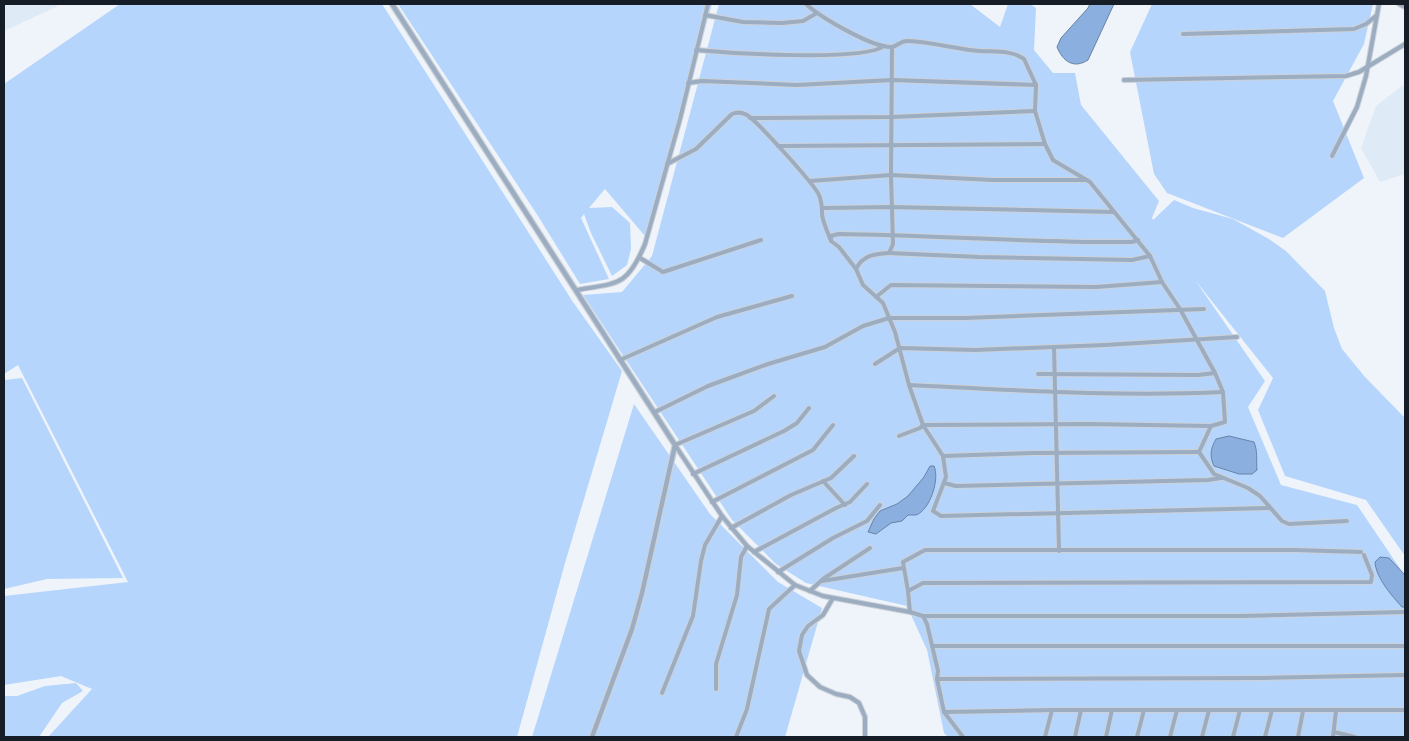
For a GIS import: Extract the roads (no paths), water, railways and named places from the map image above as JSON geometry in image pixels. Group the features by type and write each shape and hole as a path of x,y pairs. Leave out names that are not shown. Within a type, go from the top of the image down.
{"street":[{"path":"392,4 712,502 747,546 795,585 833,598 924,616 1241,616 1405,612"},
{"path":"576,290 617,284 629,274 640,258 667,164 708,4"},
{"path":"806,4 816,13 866,40 884,46 892,47 905,40 977,51 1012,53 1024,59 1036,85 1035,111 1045,144 1053,160 1090,182 1150,256 1162,282 1180,309 1224,392 1225,422 1211,426 923,425 900,436"},
{"path":"1332,156 1357,108 1368,66 1378,4"},
{"path":"1399,4 1405,7"},
{"path":"705,15 743,22 782,23 803,21 816,13"},
{"path":"1183,34 1354,29 1366,24 1376,16"},
{"path":"1124,80 1346,76 1359,72 1405,44"},
{"path":"696,50 732,53 854,54 880,49 884,46"},
{"path":"890,253 894,234 891,207 892,47"},
{"path":"688,83 702,81 797,85 892,80 1036,85"},
{"path":"750,118 891,117 1035,111"},
{"path":"667,164 696,149 732,114 743,113 778,146 810,181 819,194 824,208 822,213 831,241 856,270 863,285 883,303 889,318 923,425 942,456 946,471 946,477 933,511 941,516 1270,508"},
{"path":"778,146 1045,144"},
{"path":"810,181 891,175 993,180 1088,180 1090,182"},
{"path":"824,208 891,207 1114,212"},
{"path":"831,241 831,236 838,234 894,234 1075,243 1132,242 1138,240"},
{"path":"640,258 663,272 761,240"},
{"path":"856,270 860,261 872,255 890,253 1132,260 1150,256"},
{"path":"876,297 891,285 1096,287 1162,282"},
{"path":"620,360 716,317 792,296"},
{"path":"655,412 708,386 768,364 825,347 862,326 889,318 965,318 1204,309"},
{"path":"875,364 900,348 976,350 1196,340 1237,336"},
{"path":"1054,347 1059,551"},
{"path":"1038,374 1198,376 1215,373"},
{"path":"909,385 1054,392 1177,394 1224,392"},
{"path":"675,445 754,411 774,396"},
{"path":"693,474 784,431 797,423 809,408"},
{"path":"712,502 813,450 833,425"},
{"path":"1199,452 1211,426"},
{"path":"592,737 632,629 642,593 675,445"},
{"path":"942,456 1199,452"},
{"path":"1199,452 1214,474 1248,488 1260,496 1282,522 1289,524 1346,521"},
{"path":"731,528 791,495 831,478 854,456"},
{"path":"944,483 956,486 1208,480 1222,478"},
{"path":"823,482 845,504"},
{"path":"754,552 850,502 867,484"},
{"path":"778,572 833,538 867,521 880,505"},
{"path":"662,693 693,616 705,545 722,516"},
{"path":"716,689 716,664 737,595 741,557 747,546"},
{"path":"810,591 870,548"},
{"path":"908,591 923,582 1371,582 1372,576 1362,553 1295,550 925,550 903,562 910,612"},
{"path":"822,581 903,568"},
{"path":"736,737 747,709 768,609 795,585"},
{"path":"833,598 823,615 808,626 802,635 799,651 807,675 820,687 836,694 850,697 859,703 865,717 865,737"},
{"path":"924,616 938,671 937,679 944,712 963,737"},
{"path":"932,646 1405,646"},
{"path":"937,679 1263,678 1405,675"},
{"path":"944,712 1052,710 1405,710"},
{"path":"1044,737 1052,710"},
{"path":"1075,737 1081,710"},
{"path":"1106,737 1112,710"},
{"path":"1137,737 1144,710"},
{"path":"1170,737 1177,710"},
{"path":"1202,737 1209,710"},
{"path":"1233,737 1240,710"},
{"path":"1265,737 1272,710"},
{"path":"1298,737 1303,711"},
{"path":"1332,737 1336,711"},
{"path":"1334,732 1355,737"}]}
